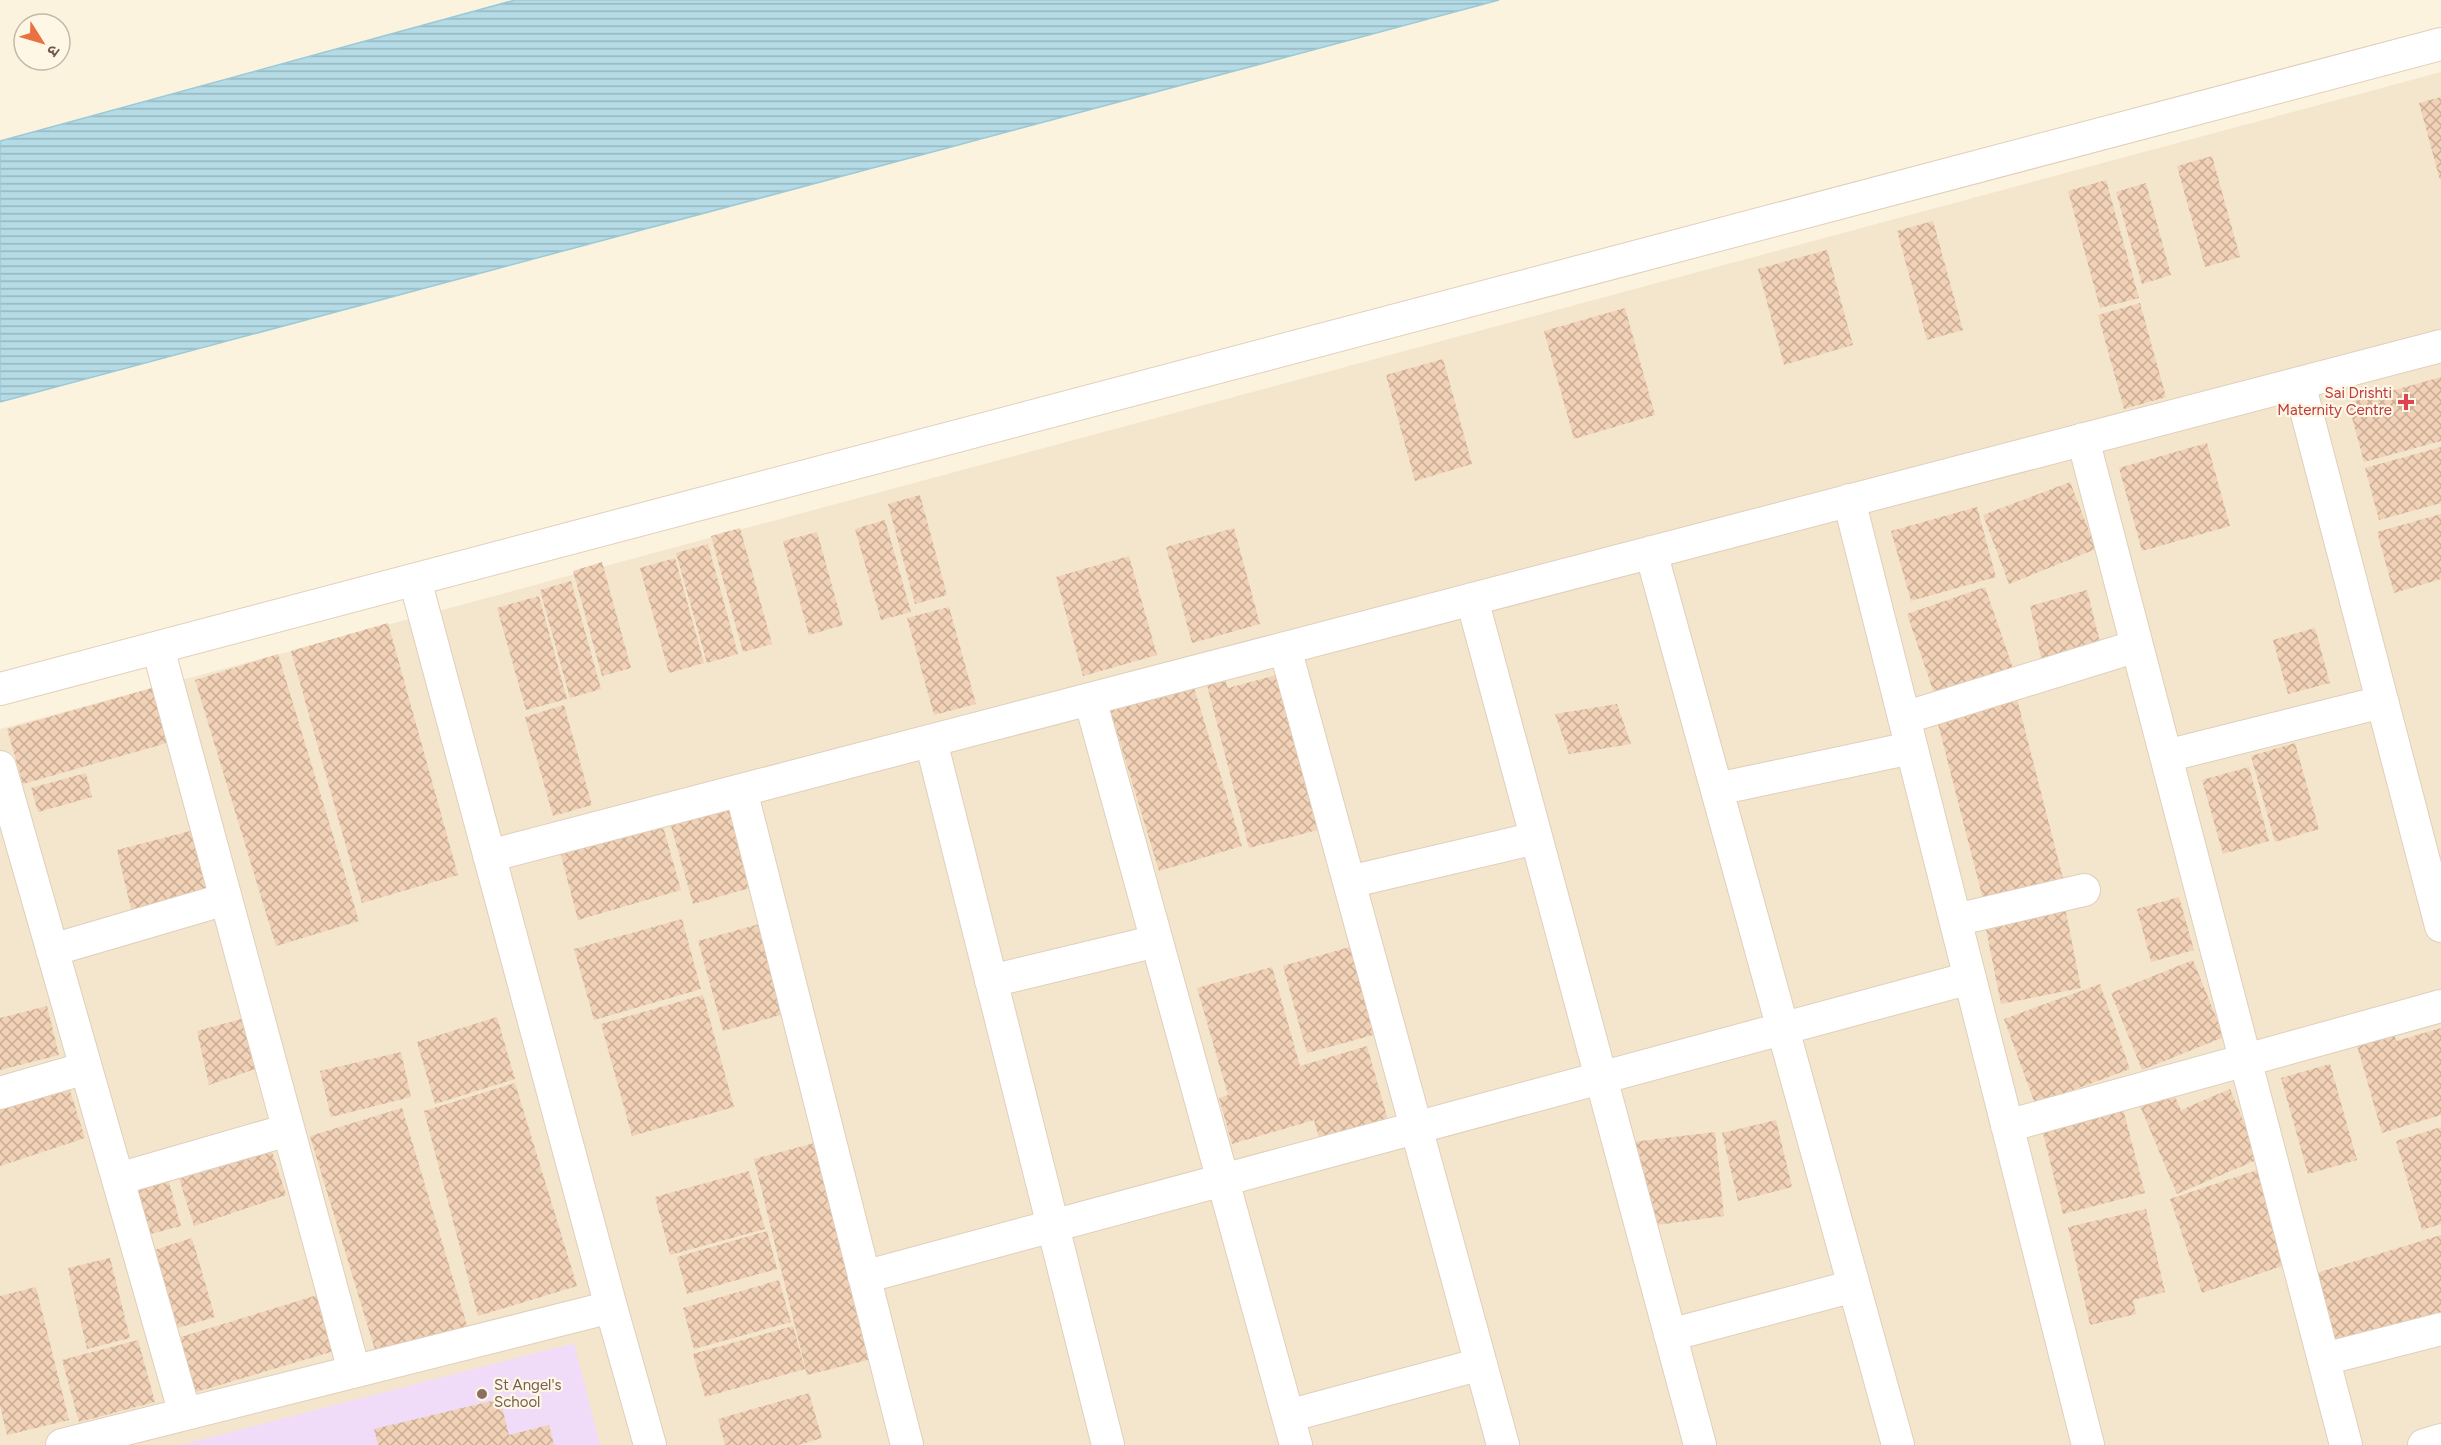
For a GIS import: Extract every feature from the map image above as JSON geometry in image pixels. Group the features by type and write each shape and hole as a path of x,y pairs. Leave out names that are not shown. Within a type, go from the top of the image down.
{"street":[{"path":"0,689 2441,44"},
{"path":"489,856 2441,346"},
{"path":"2299,383 2441,926"},
{"path":"2083,439 2346,1445"},
{"path":"1849,500 2088,1445"},
{"path":"1651,552 1898,1445"},
{"path":"415,580 650,1445"},
{"path":"1472,599 1700,1445"},
{"path":"1717,789 1908,733 2137,646"},
{"path":"158,648 354,1371"},
{"path":"1285,648 1503,1445"},
{"path":"1090,699 1292,1431 1481,1364"},
{"path":"2166,756 2382,702"},
{"path":"931,741 1108,1445"},
{"path":"0,767 185,1414"},
{"path":"741,790 907,1445"},
{"path":"1349,882 1536,838"},
{"path":"1956,920 2084,890"},
{"path":"52,950 226,899"},
{"path":"991,981 1157,941"},
{"path":"864,1277 1970,978"},
{"path":"2007,1126 2441,1006"},
{"path":"0,1093 86,1068"},
{"path":"118,1179 288,1130"},
{"path":"1670,1335 1854,1286"},
{"path":"62,1445 611,1307"},
{"path":"2324,1359 2441,1329"},
{"path":"2424,1445 2441,1440"}],"shaded area":[{"path":"2441,72 2441,1445 0,1445 0,729"},
{"name":"St Angel's School","path":"574,1343 600,1445 181,1445"}],"water":[{"path":"515,0 1499,0 0,402 0,141"}],"building":[{"path":"2441,97 2441,180 2440,180 2419,103"},
{"path":"2212,156 2240,257 2205,267 2177,166"},
{"path":"2106,180 2139,298 2100,308 2068,191"},
{"path":"2146,183 2171,275 2142,284 2116,192"},
{"path":"1933,221 1963,330 1927,340 1897,231"},
{"path":"1827,250 1853,345 1784,365 1758,269"},
{"path":"2140,303 2166,397 2124,409 2098,315"},
{"path":"1625,308 1655,415 1574,439 1544,331"},
{"path":"1443,359 1472,464 1415,481 1386,375"},
{"path":"2441,377 2441,441 2364,462 2348,403"},
{"path":"2207,443 2230,526 2142,551 2119,468"},
{"path":"2441,447 2441,503 2379,520 2365,468"},
{"path":"2070,482 2096,549 2009,584 1983,515"},
{"path":"920,495 947,595 915,604 888,504"},
{"path":"1977,507 1996,577 1911,601 1891,531"},
{"path":"2441,514 2441,579 2394,593 2377,532"},
{"path":"885,520 911,612 881,620 855,529"},
{"path":"740,528 772,644 743,652 711,536"},
{"path":"1234,528 1260,624 1192,643 1166,547"},
{"path":"817,532 843,625 809,635 783,541"},
{"path":"708,544 738,654 707,663 676,553"},
{"path":"1129,556 1157,655 1083,676 1056,577"},
{"path":"675,558 704,663 669,673 640,568"},
{"path":"602,562 631,668 602,676 573,571"},
{"path":"571,581 601,689 570,698 540,590"},
{"path":"1985,587 2016,677 1938,705 1907,614"},
{"path":"2087,590 2100,642 2042,662 2030,606"},
{"path":"539,596 567,699 526,710 497,608"},
{"path":"949,607 976,704 934,715 907,618"},
{"path":"388,623 458,875 362,903 291,651"},
{"path":"2315,628 2330,683 2288,694 2273,640"},
{"path":"278,654 359,921 276,946 195,680"},
{"path":"1284,673 1325,828 1249,848 1207,685 1225,680 1228,688"},
{"path":"1192,681 1242,846 1159,871 1109,706"},
{"path":"152,688 167,743 23,784 7,729"},
{"path":"2016,695 2064,882 1984,903 1936,716"},
{"path":"1617,704 1631,744 1569,754 1555,714"},
{"path":"564,705 592,805 553,816 525,717"},
{"path":"2295,743 2319,829 2275,842 2251,756"},
{"path":"2249,767 2269,841 2223,854 2202,780"},
{"path":"86,773 92,797 38,812 31,788"},
{"path":"743,806 764,884 693,904 671,826"},
{"path":"662,823 681,890 578,920 560,852"},
{"path":"198,829 215,896 133,917 117,850"},
{"path":"2063,897 2081,988 2001,1004 1983,914"},
{"path":"2179,897 2194,950 2151,962 2137,909"},
{"path":"682,919 701,989 594,1020 574,949"},
{"path":"770,921 795,1011 723,1031 698,941"},
{"path":"1353,946 1377,1034 1307,1053 1283,966"},
{"path":"2193,960 2224,1037 2142,1070 2111,993"},
{"path":"1272,967 1300,1066 1367,1046 1390,1127 1321,1146 1314,1120 1232,1144 1219,1098 1228,1095 1197,988"},
{"path":"2100,984 2130,1069 2035,1104 2004,1019"},
{"path":"703,995 734,1107 632,1136 601,1024"},
{"path":"47,1006 59,1055 0,1070 0,1018"},
{"path":"497,1017 515,1079 435,1104 417,1042"},
{"path":"245,1018 255,1069 209,1085 197,1031"},
{"path":"2441,1028 2441,1115 2382,1133 2356,1042 2393,1031 2396,1041"},
{"path":"401,1052 411,1097 331,1117 320,1071"},
{"path":"2330,1064 2357,1160 2308,1174 2281,1078"},
{"path":"66,1078 85,1138 0,1166 0,1099"},
{"path":"515,1083 577,1286 478,1316 424,1111"},
{"path":"2230,1089 2259,1159 2177,1194 2140,1106 2173,1092 2181,1110"},
{"path":"402,1108 469,1332 378,1360 310,1136"},
{"path":"2123,1109 2145,1193 2063,1214 2042,1129"},
{"path":"1776,1120 1792,1187 1738,1201 1722,1133"},
{"path":"2441,1127 2441,1224 2422,1230 2396,1141"},
{"path":"1715,1132 1724,1216 1642,1227 1632,1142"},
{"path":"268,1139 286,1195 194,1226 176,1169"},
{"path":"822,1141 876,1358 807,1375 754,1159"},
{"path":"165,1168 181,1226 139,1237 123,1179"},
{"path":"2260,1169 2291,1263 2202,1293 2170,1199"},
{"path":"749,1171 765,1229 670,1255 655,1197"},
{"path":"2146,1209 2165,1292 2133,1300 2136,1314 2090,1325 2068,1227"},
{"path":"767,1231 777,1269 687,1294 677,1257"},
{"path":"2441,1235 2441,1321 2333,1349 2313,1274"},
{"path":"192,1238 215,1317 168,1331 145,1253"},
{"path":"110,1258 130,1338 87,1349 68,1268"},
{"path":"779,1280 791,1322 694,1349 683,1308"},
{"path":"36,1287 69,1420 7,1435 0,1405 0,1296"},
{"path":"324,1293 341,1349 186,1395 171,1340"},
{"path":"793,1326 805,1369 705,1397 693,1354"},
{"path":"138,1340 155,1402 79,1422 62,1360"},
{"path":"809,1393 822,1438 798,1445 725,1445 718,1419"},
{"path":"500,1399 509,1435 549,1425 554,1445 378,1445 374,1429"}],"place":[{"name":"Sai Drishti Maternity Centre","path":"2406,402"},
{"name":"St Angel's School","path":"482,1394"}]}
